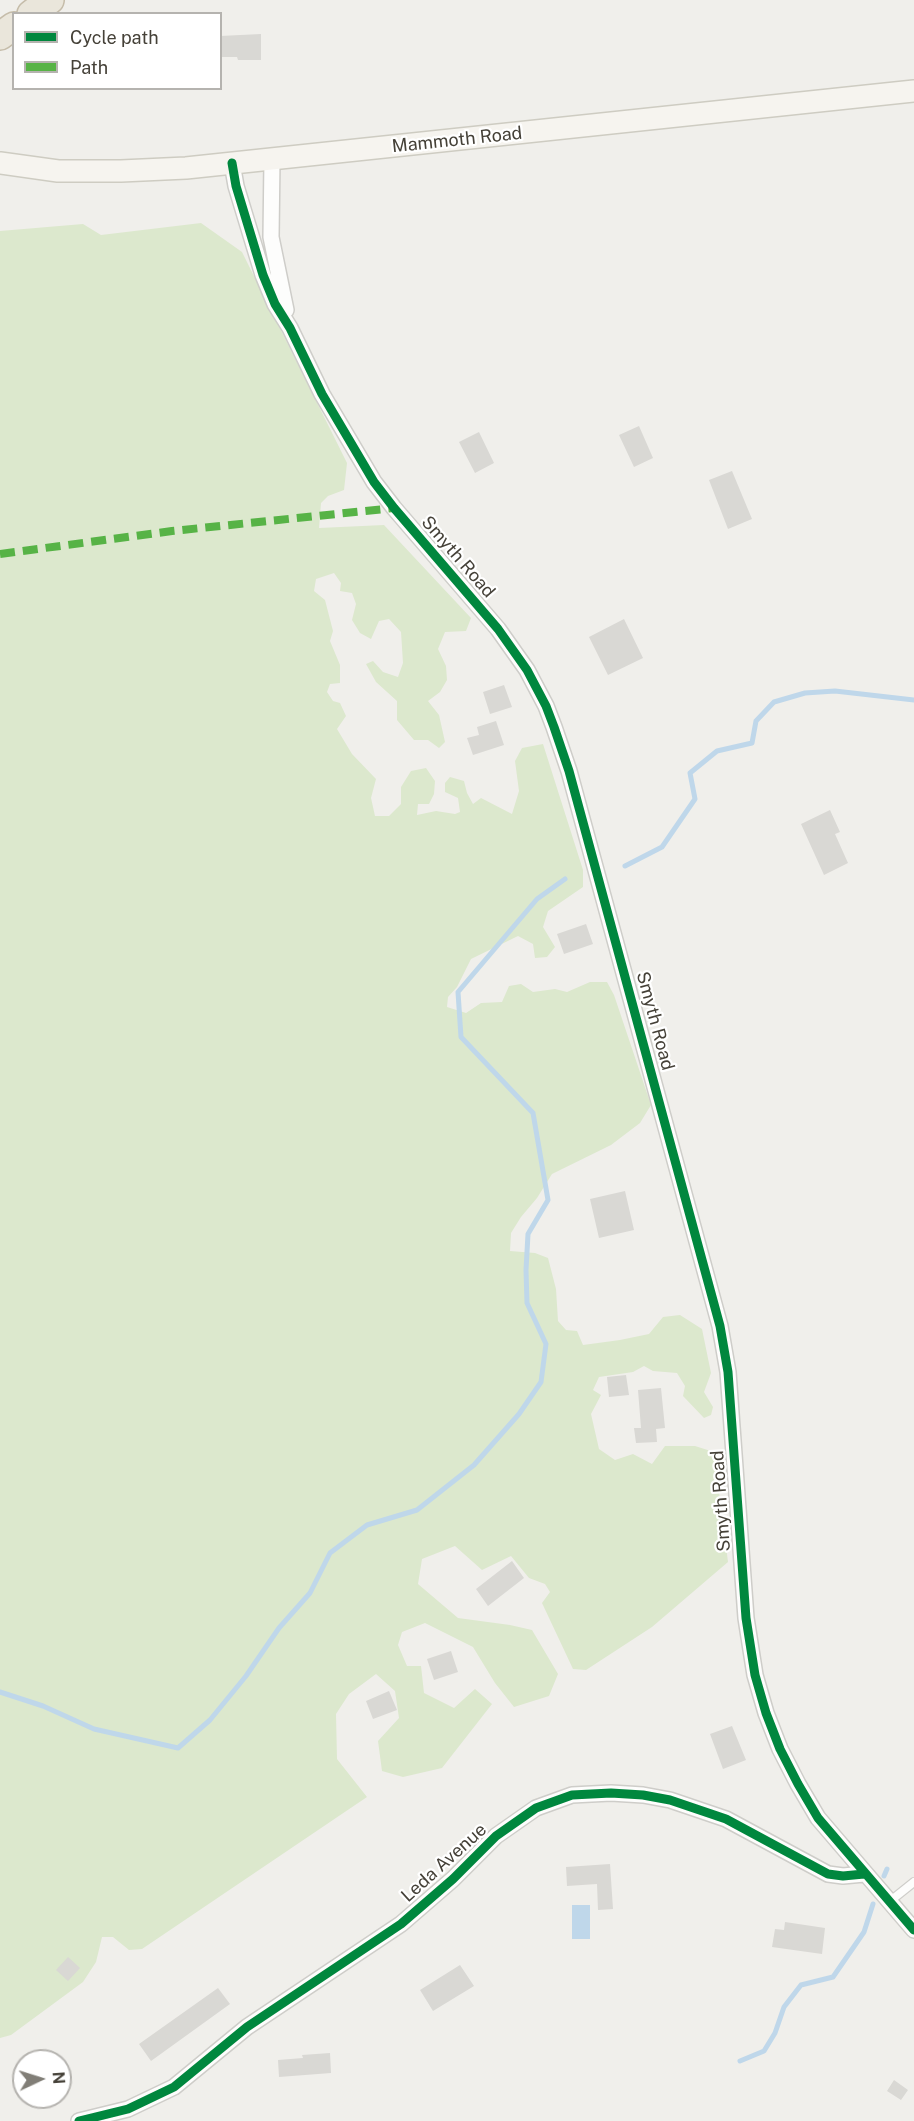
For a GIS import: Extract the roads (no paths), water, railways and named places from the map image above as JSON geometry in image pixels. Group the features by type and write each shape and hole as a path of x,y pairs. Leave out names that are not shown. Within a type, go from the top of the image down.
{"highway":[{"path":"34,12 50,0"}],"main road":[{"name":"Mammoth Road","path":"0,163 58,171 121,171 232,163 914,91"}],"street":[{"name":"Smyth Road","path":"272,159 271,237 290,328"},
{"name":"Smyth Road","path":"232,163 236,186 263,275 275,304 290,328 322,394 374,482 414,533 498,629 537,688 554,727 572,781 720,1326 728,1372 746,1618 755,1675 766,1713 780,1749 818,1818 914,1930"},
{"name":"Leda Avenue","path":"79,2121 128,2109 174,2086 247,2027 401,1924 453,1879 496,1836 536,1808 572,1795 611,1793 670,1800 726,1819 828,1874 843,1876 864,1874"}],"lane":[{"path":"890,1902 914,1882"}],"water":[{"path":"572,1905 590,1905 590,1939 572,1939"}],"waterway":[{"path":"625,866 662,847 695,799 690,773 717,751 752,743 756,721 774,702 805,693 835,691 914,700"},
{"path":"0,1692 43,1706 94,1729 178,1748 210,1720 246,1676 279,1628 310,1593 330,1553 367,1525 417,1510 474,1465 519,1414 541,1382 546,1344 527,1303 526,1270 528,1234 548,1200 533,1113 461,1037 458,992 537,899 565,879"},
{"path":"884,1876 887,1869"},
{"path":"740,2061 764,2051 775,2033 784,2007 801,1985 833,1977 864,1932 873,1904"}]}
